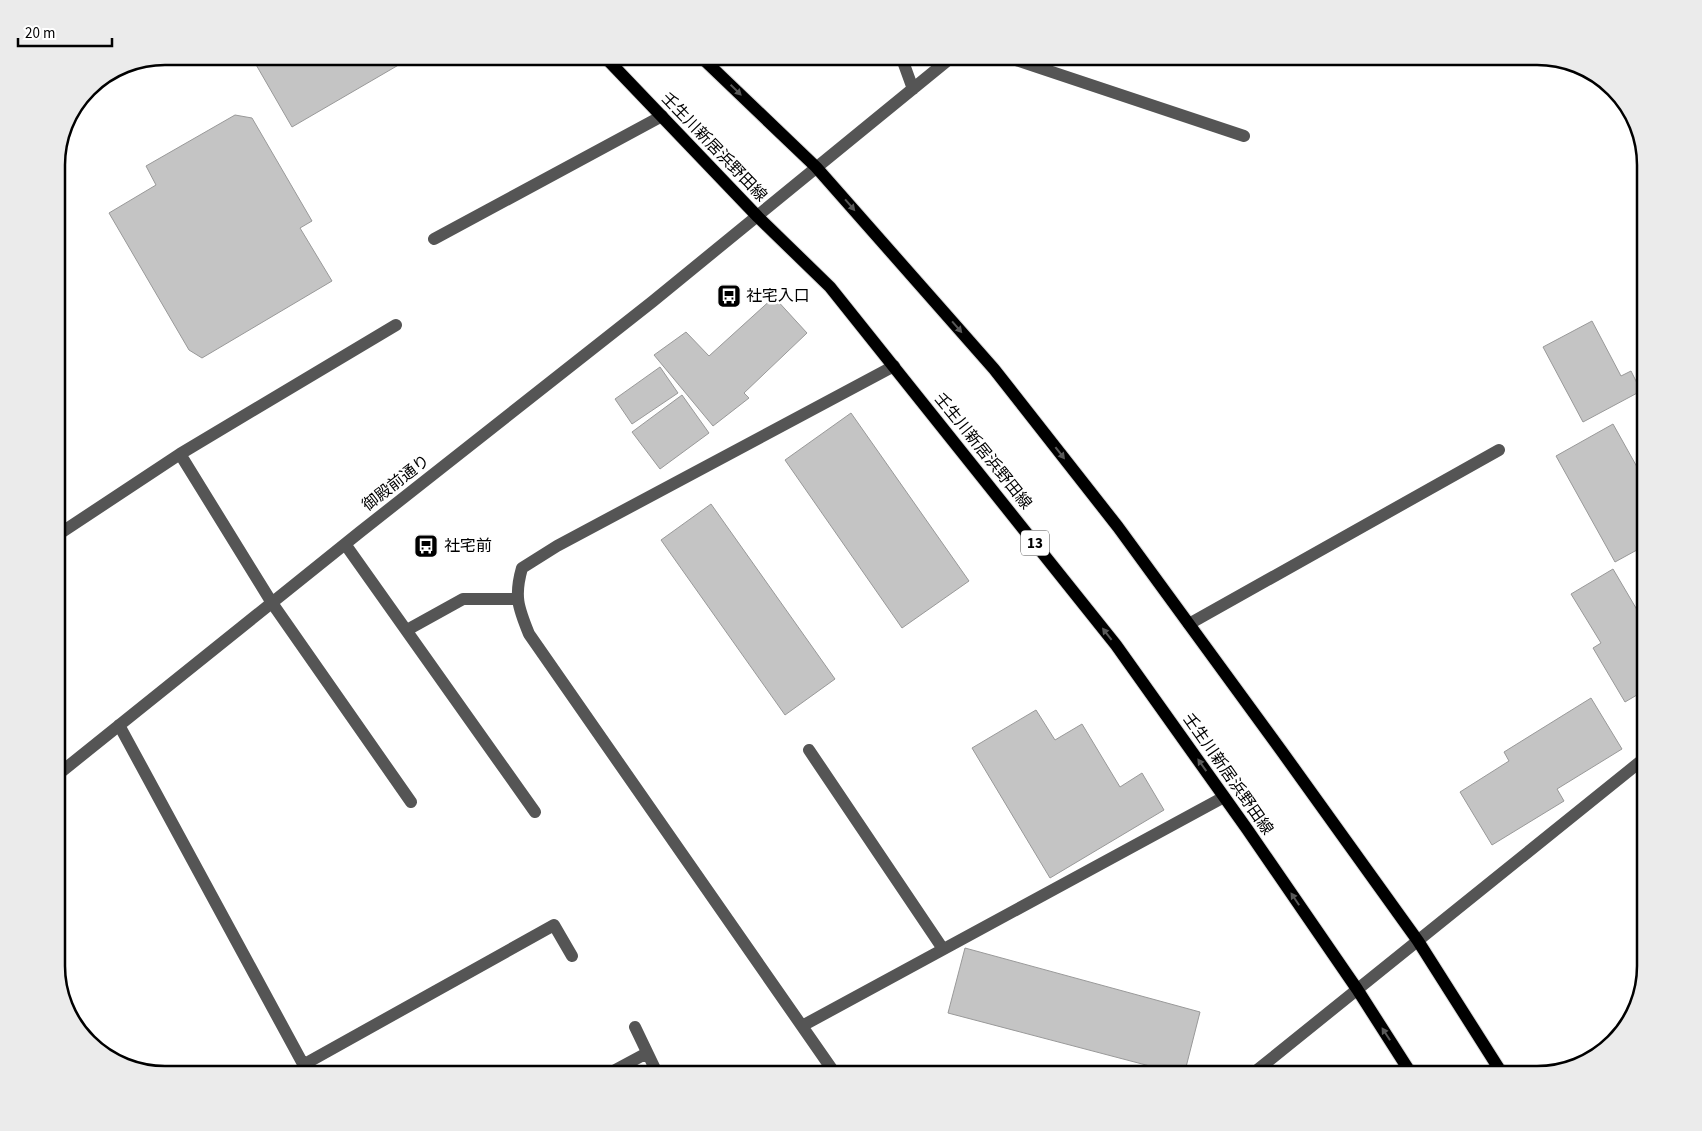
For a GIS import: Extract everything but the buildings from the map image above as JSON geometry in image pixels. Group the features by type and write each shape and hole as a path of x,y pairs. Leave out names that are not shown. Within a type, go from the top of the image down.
{"main road":[{"name":"壬生川新居浜野田線","path":"613,65 758,217 830,287 1116,645 1357,989 1406,1066"},
{"path":"709,65 816,167 994,370 1118,527 1418,941 1497,1066"}],"street":[{"path":"905,65 913,89"},
{"name":"御殿前通り","path":"65,769 758,217 816,167 942,65"},
{"path":"1031,65 1244,136"},
{"path":"434,239 662,116"},
{"path":"65,530 180,454 396,325"},
{"path":"830,1066 529,634 520,612 517,587 522,568 557,546 894,366"},
{"path":"1189,624 1499,450"},
{"path":"180,454 272,603 411,802"},
{"path":"346,544 535,812"},
{"path":"407,630 463,599 518,599"},
{"path":"119,725 304,1066"},
{"path":"809,750 943,949"},
{"path":"1262,1066 1637,764"},
{"path":"802,1026 1224,797"},
{"path":"313,1066 554,925 572,956"},
{"path":"635,1027 654,1066"},
{"path":"623,1066 648,1053"}],"place":[{"name":"社宅入口","path":"729,296"},
{"name":"社宅前","path":"426,546"}]}
